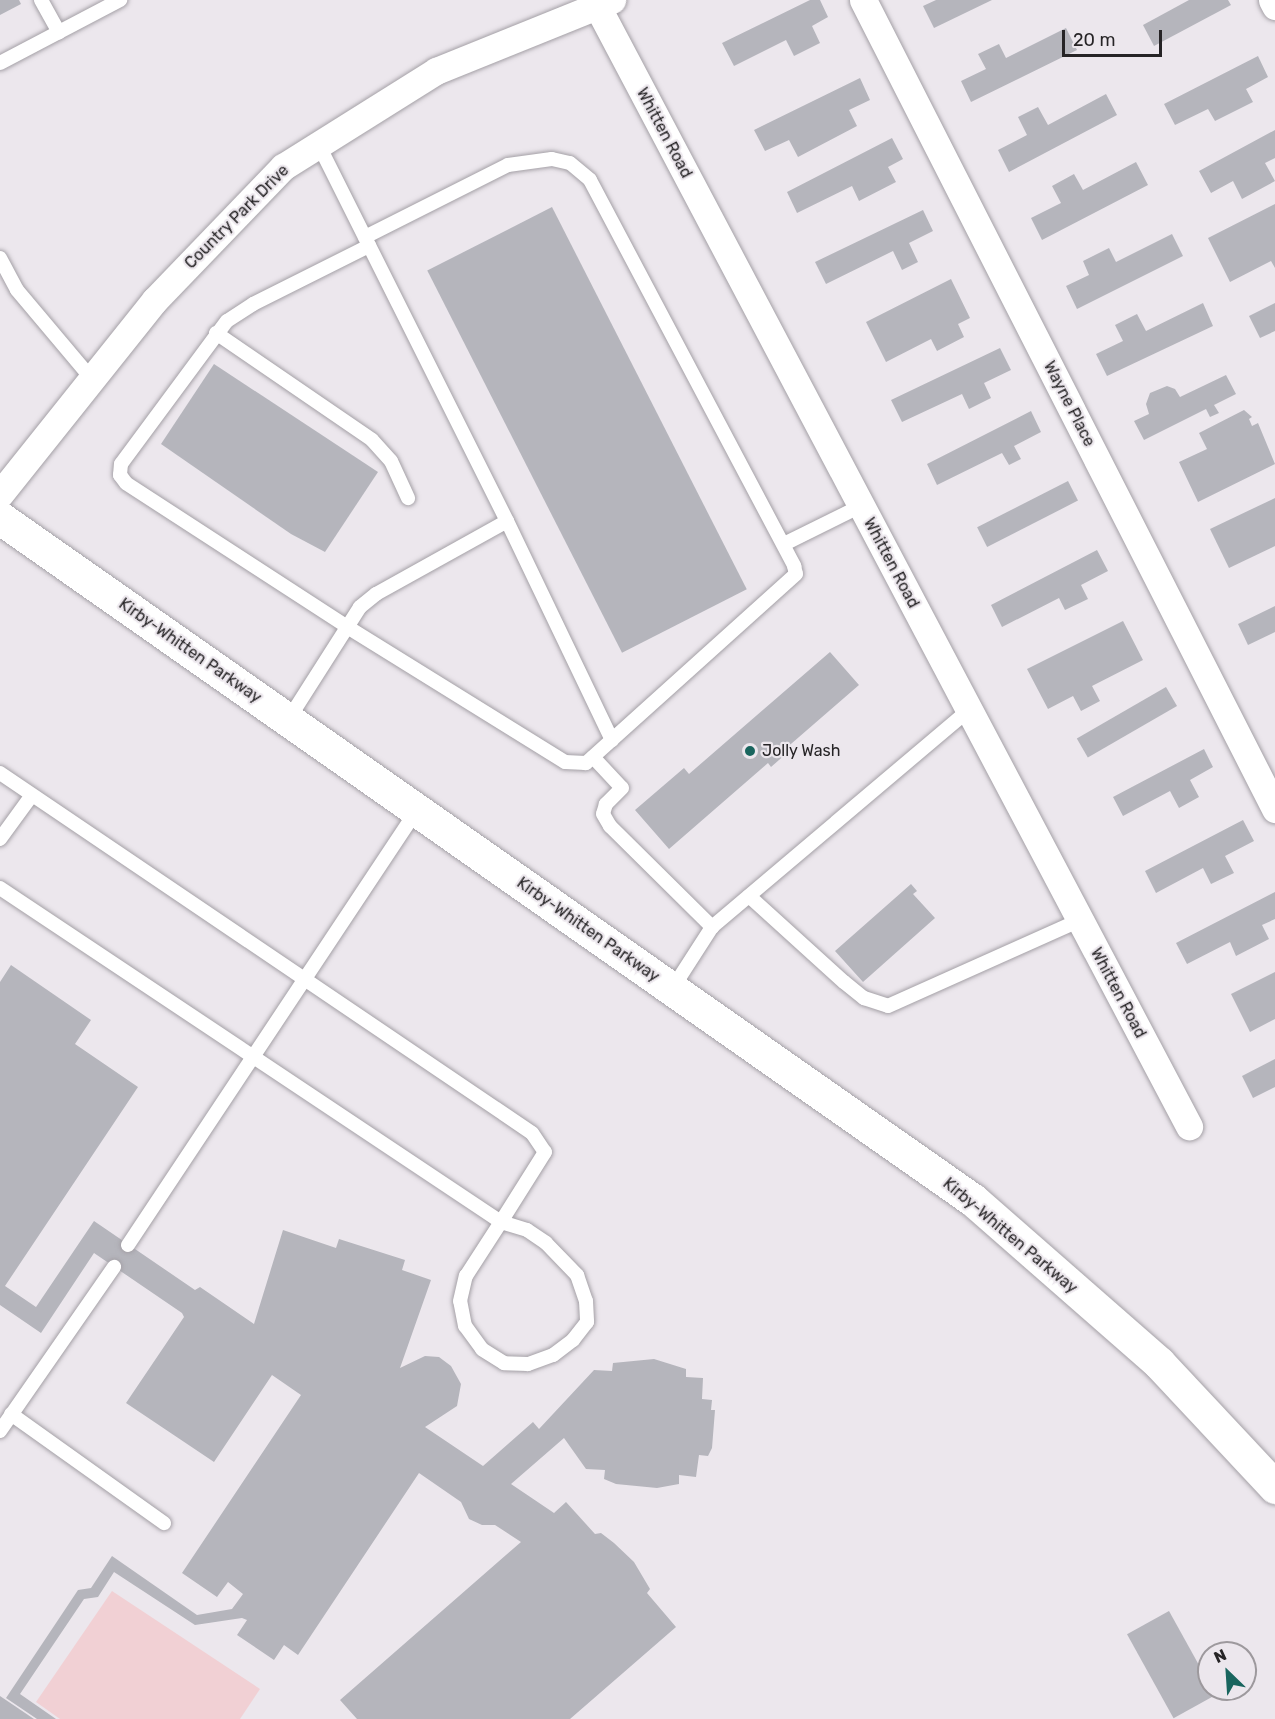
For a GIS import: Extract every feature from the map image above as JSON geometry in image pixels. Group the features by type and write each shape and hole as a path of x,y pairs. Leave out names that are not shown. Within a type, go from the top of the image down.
{"main road":[{"name":"Kirby-Whitten Parkway","path":"0,518 973,1200 1159,1363 1275,1487"}],"street":[{"name":"Wayne Place","path":"863,0 1275,809"},
{"path":"1272,0 1275,6"},
{"name":"Country Park Drive","path":"0,494 155,300 283,167 435,71 601,2"},
{"name":"Whitten Road","path":"601,2 861,506 1189,1126"}],"lane":[{"path":"41,0 59,32"},
{"path":"0,63 120,0"},
{"path":"319,145 507,521 612,740"},
{"path":"552,159 570,163 590,180 784,544 796,574 593,757 577,765 565,762 346,626 126,483 120,475 121,465 216,333 253,304 508,165 552,159"},
{"path":"0,258 36,315 92,379"},
{"path":"216,333 372,440 391,461 408,498"},
{"path":"784,544 861,506"},
{"path":"288,720 346,626 376,594 507,521"},
{"path":"672,989 712,927 969,710"},
{"path":"593,757 622,788 606,804 603,814 610,826 712,927"},
{"path":"0,773 306,977 541,1142 545,1152 501,1222 466,1276 460,1301 465,1326 482,1349 504,1363 528,1364 554,1355 573,1340 587,1322 586,1301 577,1275 564,1258 527,1230 501,1222 251,1059 0,888"},
{"path":"0,839 32,795"},
{"path":"128,1245 417,810"},
{"path":"749,896 857,993 888,1006 1080,920"},
{"path":"0,1431 114,1267"},
{"path":"11,1414 164,1523"}],"shaded area":[{"path":"112,1591 260,1689 240,1719 60,1719 36,1702"}],"building":[{"path":"0,0 19,0 21,4 0,15"},
{"path":"810,0 820,0 828,17 812,26 820,43 794,56 786,40 734,66 722,43"},
{"path":"936,0 992,0 934,28 923,6"},
{"path":"1189,0 1228,0 1231,5 1154,46 1143,25"},
{"path":"1066,28 1077,50 971,102 961,81 986,69 978,54 999,44 1006,58"},
{"path":"1258,56 1268,77 1246,89 1253,102 1215,121 1208,109 1175,125 1164,104"},
{"path":"860,78 870,100 849,110 857,126 798,157 789,140 765,151 754,130"},
{"path":"1106,94 1117,115 1009,172 998,150 1027,135 1018,117 1038,107 1048,125"},
{"path":"1275,130 1275,158 1265,163 1275,181 1242,199 1233,181 1211,193 1199,171"},
{"path":"892,138 903,159 888,167 896,182 859,201 852,186 797,213 787,192"},
{"path":"1136,162 1148,185 1042,240 1031,218 1061,203 1052,186 1074,174 1083,190"},
{"path":"1275,204 1275,268 1271,261 1230,282 1208,238"},
{"path":"552,207 747,589 622,653 427,271"},
{"path":"923,210 933,231 909,243 918,262 902,270 893,251 826,284 815,262"},
{"path":"1172,234 1183,256 1077,309 1066,286 1089,275 1083,261 1109,248 1116,262"},
{"path":"951,279 970,318 958,324 964,337 937,351 931,339 886,362 866,322"},
{"path":"1203,303 1213,326 1107,376 1096,354 1123,341 1115,325 1137,314 1146,331"},
{"path":"1275,303 1275,331 1260,338 1249,316"},
{"path":"1000,348 1011,370 984,383 991,398 969,409 962,394 902,422 891,400"},
{"path":"214,364 378,472 325,552 291,534 161,444"},
{"path":"1226,375 1236,394 1214,405 1219,413 1210,417 1206,409 1144,440 1134,421 1149,414 1146,404 1150,393 1167,386 1175,389 1180,397"},
{"path":"1244,410 1252,417 1249,419 1252,426 1258,423 1275,464 1198,502 1179,462 1207,449 1199,433"},
{"path":"1031,411 1041,432 1014,446 1021,459 1009,465 1002,453 937,485 927,464"},
{"path":"1068,481 1078,501 987,547 977,527"},
{"path":"1275,498 1275,546 1229,568 1210,529"},
{"path":"1097,550 1108,571 1081,585 1088,599 1065,610 1059,598 1002,627 991,605"},
{"path":"1275,606 1275,632 1248,645 1238,624"},
{"path":"1123,621 1143,660 1092,686 1100,701 1081,711 1073,696 1048,709 1027,669"},
{"name":"Jolly Wash","path":"830,652 859,685 784,750 787,753 771,767 768,763 669,849 635,810 684,768 689,774"},
{"path":"1166,687 1177,706 1088,758 1077,738"},
{"path":"1204,749 1213,767 1190,780 1199,797 1179,808 1170,791 1123,816 1113,797"},
{"path":"1243,820 1254,841 1225,856 1234,873 1211,884 1203,868 1156,893 1145,871"},
{"path":"911,884 917,891 913,894 935,918 863,982 835,951"},
{"path":"1275,892 1275,919 1262,925 1269,939 1236,956 1230,942 1187,964 1176,943"},
{"path":"11,965 91,1020 75,1044 138,1087 5,1286 36,1307 94,1221 195,1290 200,1287 254,1324 283,1230 336,1248 339,1239 405,1260 402,1270 431,1280 400,1368 425,1356 439,1357 451,1366 461,1384 457,1406 425,1427 483,1466 533,1422 539,1429 594,1370 612,1371 613,1363 654,1359 686,1369 686,1377 703,1378 702,1399 712,1400 711,1410 715,1410 712,1448 708,1456 699,1455 696,1477 679,1475 679,1484 657,1488 616,1484 604,1479 605,1470 586,1469 564,1438 511,1484 554,1513 566,1502 595,1534 601,1533 614,1543 634,1562 650,1589 647,1593 676,1627 570,1719 357,1719 340,1700 521,1542 495,1525 482,1525 469,1519 461,1502 419,1473 298,1655 284,1645 274,1660 237,1635 247,1620 242,1618 195,1625 114,1572 98,1597 84,1599 20,1694 56,1719 37,1719 6,1698 78,1590 91,1588 112,1556 197,1615 232,1609 243,1594 228,1582 217,1597 182,1573 301,1395 272,1375 214,1462 126,1403 184,1317 182,1313 94,1253 41,1333 0,1305 0,982"},
{"path":"1275,972 1275,1019 1250,1032 1231,994"},
{"path":"1275,1059 1275,1087 1253,1098 1242,1076"},
{"path":"1169,1611 1197,1662 1197,1701 1205,1701 1174,1718 1127,1634"},
{"path":"0,1696 34,1719 0,1719"}],"place":[{"name":"Jolly Wash","path":"750,751"}]}
